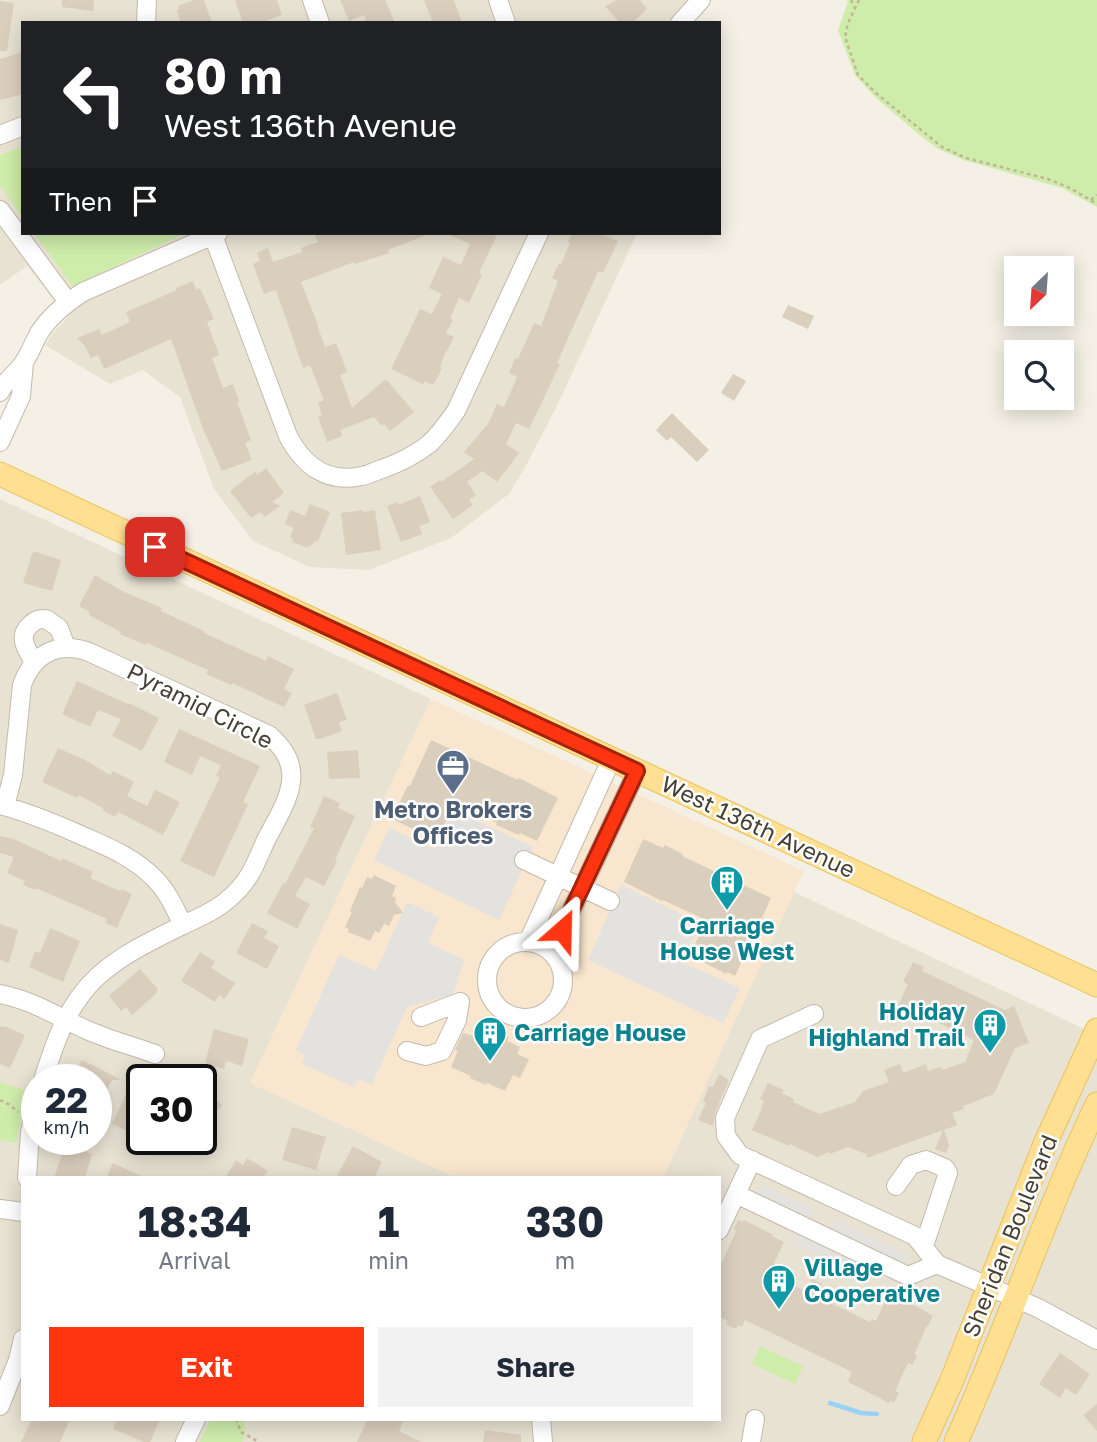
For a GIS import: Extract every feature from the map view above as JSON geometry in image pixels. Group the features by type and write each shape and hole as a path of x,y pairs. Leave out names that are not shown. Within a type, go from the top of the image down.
{"main road":[{"name":"West 136th Avenue","path":"0,474 1097,985"},
{"name":"Sheridan Boulevard","path":"924,1442 952,1380 1045,1144 1097,1030"},
{"name":"Sheridan Boulevard","path":"956,1442 979,1392 1070,1163 1097,1104"}],"street":[{"path":"146,21 147,0"},
{"path":"312,0 319,21"},
{"path":"498,0 505,21"},
{"path":"682,21 701,0"},
{"path":"0,135 21,128"},
{"path":"0,210 68,302"},
{"path":"0,392 24,362 40,331 68,302 83,292 210,235"},
{"path":"215,235 295,450 305,462 317,470 346,478 362,476 413,455 444,428 456,411 538,235"},
{"path":"0,442 20,396 24,362"},
{"path":"34,662 24,645 26,628 34,621 46,619 59,628 66,648 41,656 27,672 22,685 13,775 3,805 35,815 124,854 157,881 169,896 183,925"},
{"name":"Pyramid Circle","path":"48,1064 65,1019 87,989 114,962 209,913 225,903 239,889 250,874 291,782 287,756 280,745 269,736 89,652 66,648"},
{"path":"528,942 611,760"},
{"path":"552,952 637,771"},
{"path":"524,860 610,901"},
{"path":"517,942 528,942 541,945 552,952 563,973 563,986 552,1008 529,1018 516,1017 505,1012 495,1003 487,982 491,963 497,953 517,942"},
{"path":"0,993 35,1003 88,1031 155,1054"},
{"path":"407,1051 426,1056 442,1051 457,1020 460,1002 421,1017"},
{"path":"814,1014 760,1039 724,1118 726,1136 740,1155 915,1236 937,1264 1038,1308 1097,1340"},
{"path":"27,1155 27,1176"},
{"path":"721,1226 752,1160"},
{"path":"896,1186 911,1165 926,1160 945,1168 948,1173 924,1246"},
{"path":"736,1194 908,1276 937,1264"},
{"path":"0,1209 21,1212"},
{"path":"0,1406 21,1347"},
{"path":"751,1442 755,1419"},
{"path":"185,1442 195,1421"},
{"path":"541,1421 543,1442"}],"path":[{"path":"851,0 855,8"},
{"path":"859,0 848,23 845,37 858,75 918,130 942,147 966,158 1048,179 1097,204"},
{"path":"1091,200 1097,195"},
{"path":"0,1100 21,1116"},
{"path":"237,1421 241,1432 260,1442"}],"shaded area":[{"path":"0,0 688,0 671,21 21,21 21,235 636,235 557,406 509,494 451,538 369,570 310,567 253,541 214,489 180,397 143,370 110,384 45,345 68,317 27,266 0,285"},
{"path":"0,499 431,699 250,1083 453,1176 21,1176 21,1421 721,1421 721,1176 664,1176 794,892 1097,1035 1097,1442 0,1442"},
{"path":"431,699 804,871 664,1176 453,1176 250,1083"},
{"path":"452,809 533,847 499,920 374,860 389,828 434,849"},
{"path":"621,885 701,923 682,962 740,988 723,1023 588,960"},
{"path":"407,902 439,917 428,943 464,960 453,994 407,1007 372,1084 358,1079 354,1087 302,1064 305,1055 296,1050 339,955 376,971"},
{"path":"761,1185 813,1210 808,1220 756,1196"},
{"path":"835,1220 908,1255 903,1265 830,1231"},
{"path":"799,1232 835,1251 831,1260 794,1243"},
{"path":"842,1253 872,1268 867,1278 837,1264"}],"green space":[{"path":"847,0 1097,0 1097,207 1062,188 964,160 938,149 916,132 874,96 855,75 838,30"},
{"path":"21,147 21,215 0,185 0,155"},
{"path":"35,235 182,235 73,286"},
{"path":"0,1082 21,1089 21,1119 16,1143 0,1140"},
{"path":"760,1346 803,1366 795,1384 752,1364"},
{"path":"210,1421 243,1421 245,1432 242,1442 200,1442"}],"building":[{"path":"62,0 94,0 93,11 62,7"},
{"path":"194,0 204,0 211,21 180,21 178,6"},
{"path":"235,0 277,0 282,15 266,21 242,21"},
{"path":"340,0 385,0 394,21 366,21 364,15 349,21"},
{"path":"424,0 454,0 461,21 432,21"},
{"path":"617,0 640,0 647,9 634,21 618,21 605,6"},
{"path":"0,1 14,3 7,51 0,51"},
{"path":"21,53 21,95 0,100 0,59"},
{"path":"315,235 426,235 388,250 389,253 355,264 354,262 301,282 325,347 336,343 347,372 340,375 352,408 386,379 414,412 390,431 374,417 340,430 342,436 327,442 318,417 322,415 318,403 324,400 310,365 303,368 276,290 264,294 253,264 260,261 257,253 268,248 273,262 302,252 301,248 318,242"},
{"path":"450,235 497,235 479,273 482,274 469,303 459,298 450,318 453,320 446,333 454,337 433,385 425,381 423,384 391,369 420,309 432,314 442,294 429,288 443,257 461,265 470,244"},
{"path":"571,235 604,235 618,241 603,273 598,271 557,363 560,364 529,429 516,423 506,444 519,453 497,482 482,471 467,482 476,495 469,500 473,505 453,519 430,487 474,459 464,452 488,424 497,404 504,407 517,377 509,373 534,323 541,326 558,281 552,278 559,263 561,264 570,243 568,242"},
{"path":"193,281 196,290 200,288 214,319 207,322 219,355 212,358 223,388 233,384 251,440 245,443 252,460 222,471 203,429 171,339 104,369 98,355 91,358 77,338 99,329 102,335 130,322 126,312"},
{"path":"788,305 814,316 808,329 782,317"},
{"path":"733,374 746,381 734,401 721,393"},
{"path":"672,413 709,450 697,462 671,437 667,441 656,430"},
{"path":"266,468 284,493 272,502 280,506 265,517 260,512 251,518 230,491 256,471 257,475"},
{"path":"420,496 430,522 419,526 422,534 401,542 387,506 398,502 398,505"},
{"path":"310,504 330,512 318,541 315,540 308,548 292,542 290,537 294,528 285,524 290,510 305,516"},
{"path":"375,510 381,550 346,555 341,513"},
{"path":"33,551 61,560 52,591 23,583"},
{"path":"95,575 122,591 162,608 161,611 204,633 266,661 268,656 294,669 284,689 292,693 284,707 206,674 208,670 120,634 121,632 89,615 90,612 79,606"},
{"path":"77,681 159,718 142,751 112,736 121,719 98,710 90,727 62,714"},
{"path":"337,693 347,720 339,722 342,731 316,739 304,705"},
{"path":"179,729 260,766 243,802 248,804 214,877 180,861 220,777 216,776 221,765 200,756 192,775 164,762"},
{"path":"431,740 558,798 537,841 496,825 497,823 454,803 438,838 392,819"},
{"path":"58,748 110,775 113,771 134,782 127,796 147,806 155,790 180,802 163,835 118,812 115,817 78,795 77,798 42,782"},
{"path":"358,750 360,778 329,779 327,752"},
{"path":"324,796 340,803 338,808 355,816 324,886 306,877 295,896 310,904 297,929 267,913 314,828 310,827"},
{"path":"0,836 14,839 61,861 62,858 93,872 90,878 132,894 117,928 105,923 107,919 23,885 25,881 7,873 14,857 0,853"},
{"name":"Carriage House West","path":"643,839 663,848 665,845 683,854 682,856 771,898 735,976 690,955 706,920 624,882"},
{"path":"374,875 396,886 392,896 396,898 395,902 403,913 394,915 389,926 384,924 379,933 375,931 370,941 348,932 349,929 345,927 360,887 362,888 367,877 372,879"},
{"path":"252,923 268,931 264,938 279,946 267,969 236,953"},
{"path":"0,924 18,930 9,963 0,960"},
{"path":"50,928 80,941 63,982 29,967 35,951 40,953"},
{"path":"200,952 215,962 211,968 235,983 225,999 219,995 215,1002 181,981"},
{"name":"Holiday Highland Trail","path":"913,962 924,967 922,971 1005,1010 1014,1006 1029,1043 1015,1048 994,1094 952,1113 957,1125 944,1130 949,1145 946,1153 935,1149 943,1130 867,1158 866,1154 848,1147 817,1157 752,1130 762,1108 764,1100 760,1099 768,1083 784,1090 782,1093 794,1099 793,1102 819,1114 855,1102 863,1091 889,1082 884,1070 900,1064 903,1073 926,1064 928,1071 940,1067 942,1070 965,1062 974,1040 933,1020 931,1023 897,1008 908,984 903,982"},
{"path":"140,969 157,988 157,993 132,1015 126,1007 121,1011 109,996"},
{"path":"0,1026 25,1035 10,1068 0,1064"},
{"name":"Carriage House","path":"477,1028 490,1034 492,1030 509,1037 507,1041 520,1047 517,1054 529,1059 520,1078 513,1075 505,1091 470,1078 471,1076 451,1067 463,1033 474,1036"},
{"path":"214,1029 249,1039 242,1066 226,1061 224,1069 217,1067 217,1064 205,1063"},
{"path":"719,1074 729,1080 715,1113 713,1126 698,1120 706,1103 703,1101 709,1086 713,1087"},
{"path":"126,1094 126,1131 112,1124"},
{"path":"292,1127 326,1137 316,1170 282,1160"},
{"path":"353,1146 382,1162 375,1176 337,1176"},
{"path":"62,1155 92,1155 86,1176 55,1176"},
{"path":"247,1158 268,1171 264,1176 226,1176 236,1160 243,1165"},
{"path":"113,1163 141,1176 107,1176"},
{"name":"Village Cooperative","path":"738,1220 744,1220 784,1242 771,1270 776,1272 774,1276 806,1291 812,1279 822,1284 816,1296 870,1322 872,1319 876,1321 888,1295 902,1301 903,1299 933,1316 914,1354 917,1356 912,1365 908,1363 895,1391 899,1393 894,1403 850,1383 848,1381 852,1372 745,1320 742,1327 738,1325 736,1329 726,1324 728,1321 721,1318 721,1262 736,1231 734,1229"},
{"path":"1060,1353 1090,1374 1076,1395 1066,1388 1060,1398 1039,1384"},
{"path":"1097,1404 1097,1431 1083,1415"},
{"path":"31,1421 69,1421 60,1442 21,1442"},
{"path":"116,1421 159,1421 150,1442 113,1429"},
{"path":"367,1421 403,1421 399,1431 421,1442 357,1442"},
{"path":"485,1430 521,1435 521,1442 483,1442"}],"waterway":[{"path":"830,1403 861,1413 877,1414"}],"place":[{"name":"Metro Brokers Offices","path":"453,796"},
{"name":"Carriage House West","path":"727,912"},
{"name":"Holiday Highland Trail","path":"990,1055"},
{"name":"Carriage House","path":"490,1063"},
{"name":"Village Cooperative","path":"779,1311"}],"route":[{"path":"155,547 637,771 562,930"}]}
